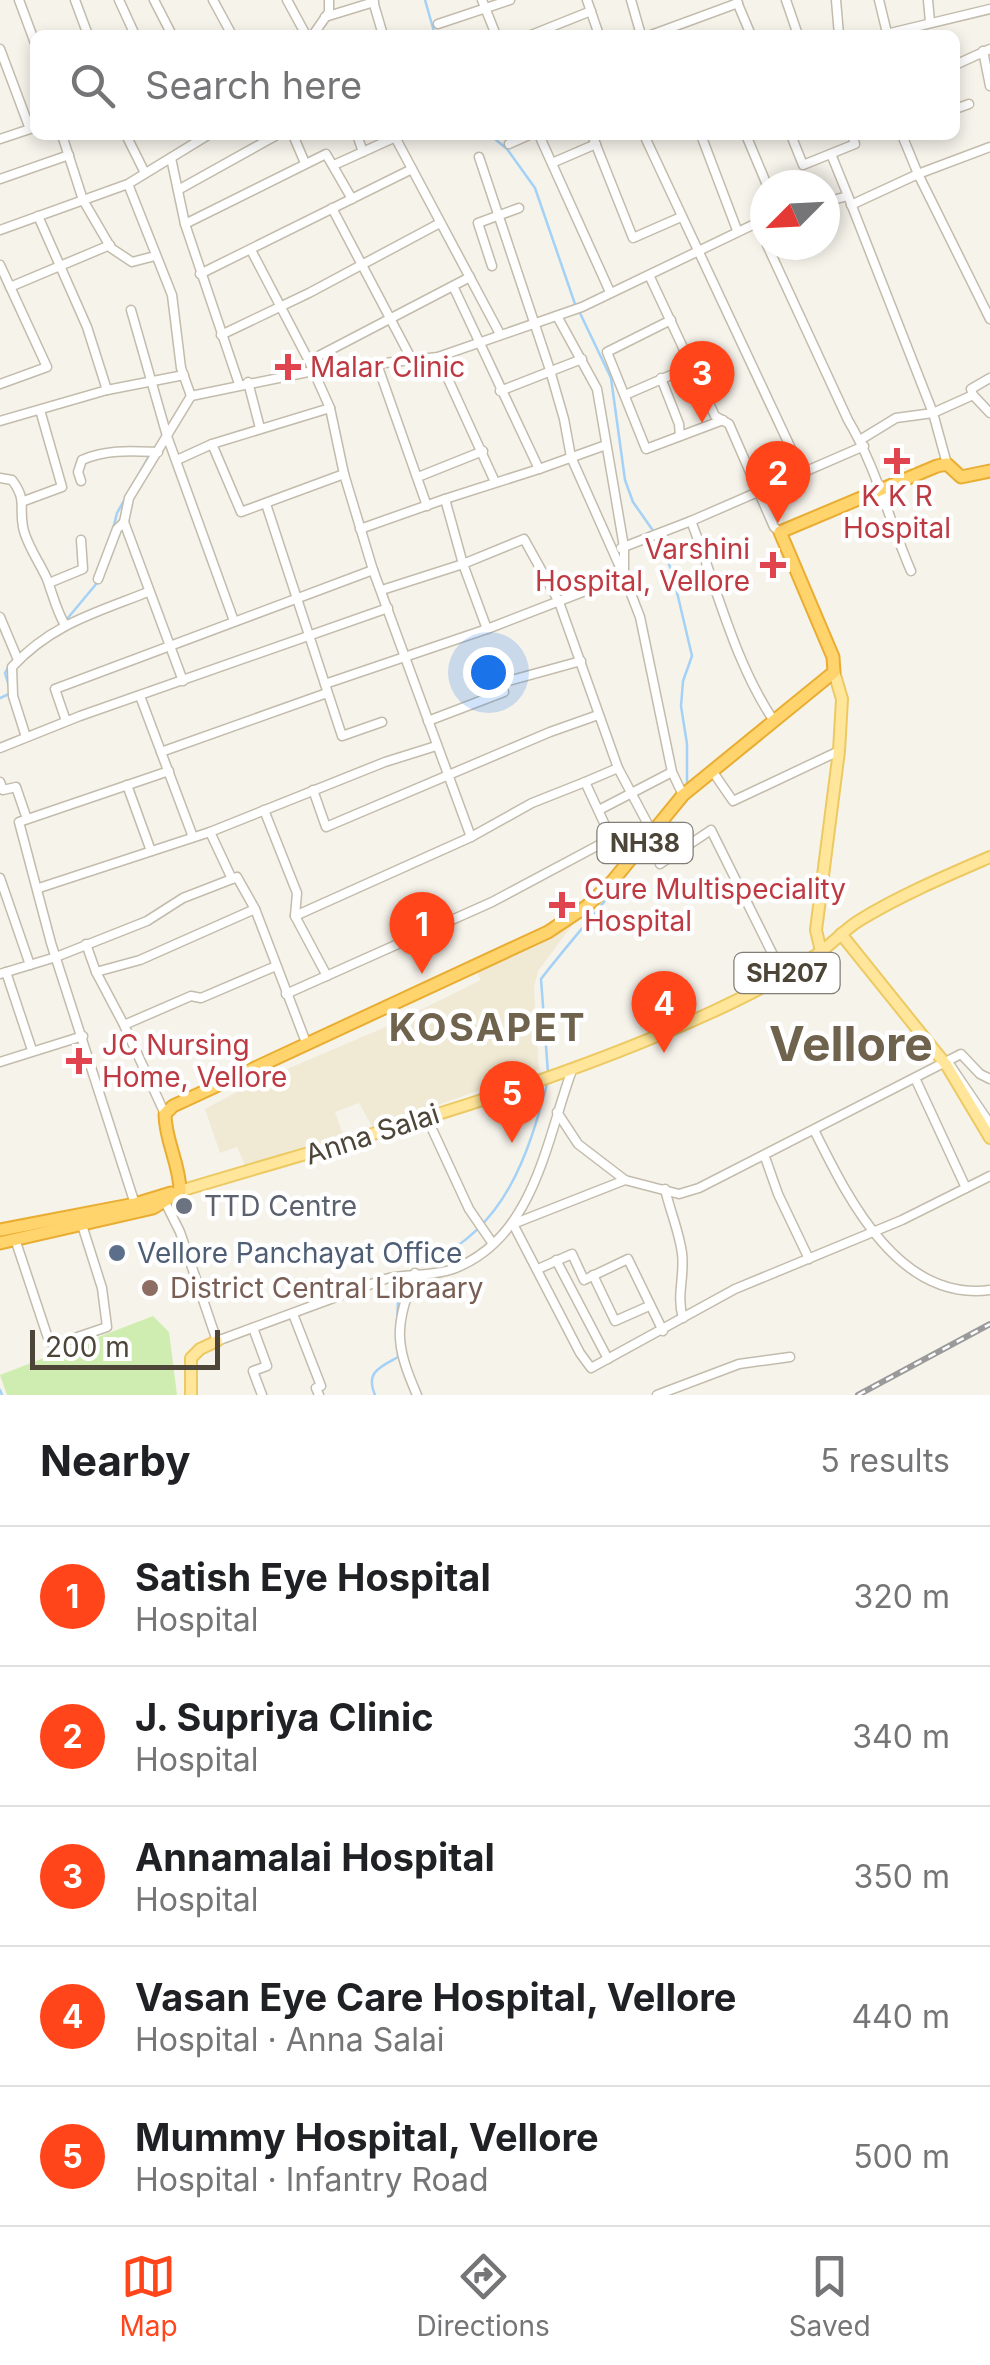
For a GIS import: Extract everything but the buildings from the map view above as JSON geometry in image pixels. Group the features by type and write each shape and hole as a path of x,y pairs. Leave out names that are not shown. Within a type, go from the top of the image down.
{"highway":[{"path":"834,672 833,657 780,532 946,464 961,477 990,472"},
{"name":"NH38","path":"165,1114 174,1106 548,932 587,906 625,868 683,796 834,672"},
{"path":"165,1114 165,1128 180,1175 180,1191"},
{"name":"Anna Salai","path":"0,1230 136,1204 180,1191"},
{"name":"Anna Salai","path":"0,1243 153,1208 180,1191"}],"main road":[{"path":"821,952 816,930 842,698 834,672"},
{"name":"Anna Salai","path":"180,1191 328,1149 572,1070 707,1014 821,952 859,921 936,880 990,857"},
{"path":"841,934 947,1066 990,1138"},
{"path":"191,1395 191,1358 217,1341"}],"street":[{"path":"19,0 30,30"},
{"path":"75,0 86,30"},
{"path":"119,0 133,30"},
{"path":"154,0 169,30"},
{"path":"213,0 229,30"},
{"path":"287,0 309,30"},
{"path":"315,30 330,12 328,0"},
{"path":"438,24 484,5 510,0"},
{"path":"587,0 597,30"},
{"path":"631,0 640,30"},
{"path":"786,0 796,30"},
{"path":"836,0 839,30"},
{"path":"879,0 884,30"},
{"path":"928,0 930,22"},
{"path":"975,0 978,11"},
{"path":"325,17 374,1 383,30"},
{"path":"664,30 737,2 748,30"},
{"path":"484,5 494,30"},
{"path":"900,30 990,9"},
{"path":"544,30 590,11"},
{"path":"0,50 30,123"},
{"path":"960,63 986,50 990,86"},
{"path":"960,107 968,104"},
{"path":"0,140 30,129"},
{"path":"64,140 83,200 110,246 132,262 155,256"},
{"path":"128,140 145,173"},
{"path":"189,140 192,146"},
{"path":"0,230 128,184 201,140"},
{"path":"178,190 268,140"},
{"path":"295,140 305,163"},
{"path":"359,140 363,152"},
{"path":"334,164 389,140"},
{"path":"400,140 500,334"},
{"path":"508,144 517,140"},
{"path":"540,140 610,292"},
{"path":"552,163 592,140"},
{"path":"594,140 633,238 680,217"},
{"path":"646,140 802,472"},
{"path":"703,140 737,230"},
{"path":"748,140 761,170"},
{"path":"793,140 803,165 855,144 854,140"},
{"path":"904,140 990,319"},
{"path":"840,201 990,147"},
{"path":"185,224 326,154 352,199"},
{"path":"831,154 933,414 946,464"},
{"path":"0,178 69,155"},
{"path":"171,158 200,274 260,428"},
{"path":"478,158 550,372 571,457 619,548"},
{"path":"200,274 412,169"},
{"path":"128,184 172,295 184,376 191,396"},
{"path":"332,208 412,360"},
{"path":"492,266 478,224 519,208"},
{"path":"38,216 86,327 107,390"},
{"path":"221,335 440,223"},
{"path":"183,681 124,522 129,498 191,396 312,371 438,357 582,307 750,225"},
{"path":"10,287 110,246"},
{"path":"251,250 330,408 344,474 373,570 471,837"},
{"path":"774,260 862,443 911,571"},
{"path":"0,265 47,368 0,384"},
{"path":"649,275 716,416 729,424 774,527 780,532"},
{"path":"309,361 470,278"},
{"path":"453,286 539,469"},
{"path":"132,310 150,383 234,621"},
{"path":"558,316 597,389 624,576 640,617 672,772 683,796"},
{"path":"670,320 607,352 646,449 723,420"},
{"path":"438,357 495,482"},
{"path":"500,392 582,359"},
{"path":"377,364 426,506"},
{"path":"626,395 692,366"},
{"path":"0,422 107,390 184,376"},
{"path":"660,378 680,436"},
{"path":"990,378 973,386 973,395 990,413"},
{"path":"619,548 802,472 862,443 896,418 933,414 973,395"},
{"path":"176,460 212,444 330,408"},
{"path":"24,501 62,487 40,410"},
{"path":"212,444 240,512 344,474"},
{"path":"360,530 606,444"},
{"path":"81,481 82,460 91,456 122,451 158,452"},
{"path":"418,477 482,451"},
{"path":"0,478 12,480 24,501 23,527 48,583 54,607 65,625"},
{"path":"445,499 462,564 486,629"},
{"path":"266,504 342,736 382,722"},
{"path":"691,521 738,649 774,722"},
{"path":"98,579 117,528 124,522"},
{"path":"382,590 524,539 558,602 628,792 652,832"},
{"path":"48,583 83,569 80,540"},
{"path":"66,721 55,689 373,570"},
{"path":"161,752 624,576"},
{"path":"26,738 12,696 12,667 34,644 65,625 148,592"},
{"path":"0,748 388,608"},
{"path":"0,617 18,660"},
{"path":"428,720 504,692 501,683 581,661"},
{"path":"0,701 12,696"},
{"path":"140,696 194,837"},
{"path":"313,790 326,827 598,715"},
{"path":"39,888 210,832 385,762 436,746"},
{"path":"713,772 733,801 839,751"},
{"path":"295,916 471,837 532,803 618,768"},
{"path":"136,1204 56,957 20,822 169,771"},
{"path":"598,810 672,772"},
{"path":"0,782 3,790 16,787 27,819"},
{"path":"585,782 625,868"},
{"path":"127,785 150,851"},
{"path":"264,810 297,893 295,916 326,976"},
{"path":"660,864 711,830 783,975"},
{"path":"210,832 232,879"},
{"path":"286,994 492,902 612,838"},
{"path":"32,1050 3,973 56,957 147,920 183,898 238,876 255,909 307,1045"},
{"path":"0,878 30,964"},
{"path":"96,972 140,960 255,909"},
{"path":"86,944 165,1114"},
{"path":"124,1025 276,966"},
{"path":"0,1062 83,1036"},
{"path":"947,1066 961,1054 980,1074 990,1078"},
{"path":"557,1112 578,1144 625,1180 679,1194 765,1157 950,1063 990,1124"},
{"path":"165,1202 180,1232 217,1341 384,1279 448,1271 469,1262 513,1224 527,1200 572,1070"},
{"path":"915,1078 966,1188"},
{"path":"426,1116 478,1226 493,1244"},
{"path":"814,1130 871,1232 911,1268 940,1286 969,1293 990,1290"},
{"path":"765,1157 809,1259"},
{"path":"513,1224 591,1368 735,1289 990,1176"},
{"path":"513,1224 625,1180"},
{"path":"665,1190 679,1232 683,1259 678,1303 684,1318"},
{"path":"15,1238 49,1342 64,1343 106,1327 102,1288 82,1224"},
{"path":"538,1269 572,1254 584,1280 628,1259 662,1330"},
{"path":"556,1260 608,1360"},
{"path":"415,1273 401,1312 400,1356 417,1395"},
{"path":"594,1274 614,1321 649,1306"},
{"path":"293,1314 321,1386 316,1388 319,1395"},
{"path":"253,1328 267,1366 253,1371 262,1395"},
{"path":"658,1395 739,1364 790,1357"}],"shaded area":[{"path":"576,920 538,971 534,988 539,1069 373,1128 359,1103 335,1112 343,1135 245,1166 237,1147 220,1153 205,1109 481,980 477,973"}],"green space":[{"path":"153,1316 169,1332 177,1395 7,1395 0,1375"}],"waterway":[{"path":"425,0 434,30"},
{"path":"496,140 535,188 575,304"},
{"path":"579,311 611,378 625,480 633,502 654,532"},
{"path":"113,529 117,513 149,456"},
{"path":"657,539 672,571 692,656 683,681 681,706 687,744 687,785"},
{"path":"104,573 110,557"},
{"path":"67,619 97,583"},
{"path":"30,645 48,632"},
{"path":"0,698 11,693 5,673 13,660"},
{"path":"675,814 687,800"},
{"path":"548,1073 541,979 640,856"},
{"path":"433,1260 458,1246 496,1208 522,1162 547,1084"},
{"path":"397,1324 398,1301 407,1284"},
{"path":"375,1395 373,1376 398,1357 398,1347"},
{"path":"0,1390 2,1395"}],"railway":[{"path":"858,1395 990,1324"}],"place":[{"name":"Malar Clinic","path":"288,367"},
{"name":"Annamalai Hospital","path":"702,423"},
{"name":"K K R Hospital","path":"897,461"},
{"name":"J. Supriya Clinic","path":"778,523"},
{"name":"Varshini Hospital, Vellore","path":"773,565"},
{"name":"Cure Multispeciality Hospital","path":"562,905"},
{"name":"Satish Eye Hospital","path":"422,974"},
{"name":"Vasan Eye Care Hospital, Vellore","path":"664,1053"},
{"name":"JC Nursing Home, Vellore","path":"79,1061"},
{"name":"Mummy Hospital, Vellore","path":"512,1143"},
{"name":"TTD Centre","path":"184,1206"},
{"name":"Vellore Panchayat Office","path":"117,1253"},
{"name":"District Central Libraary","path":"150,1288"}],"district":[{"name":"KOSAPET","path":"488,1028"},
{"name":"Vellore","path":"851,1044"}]}
